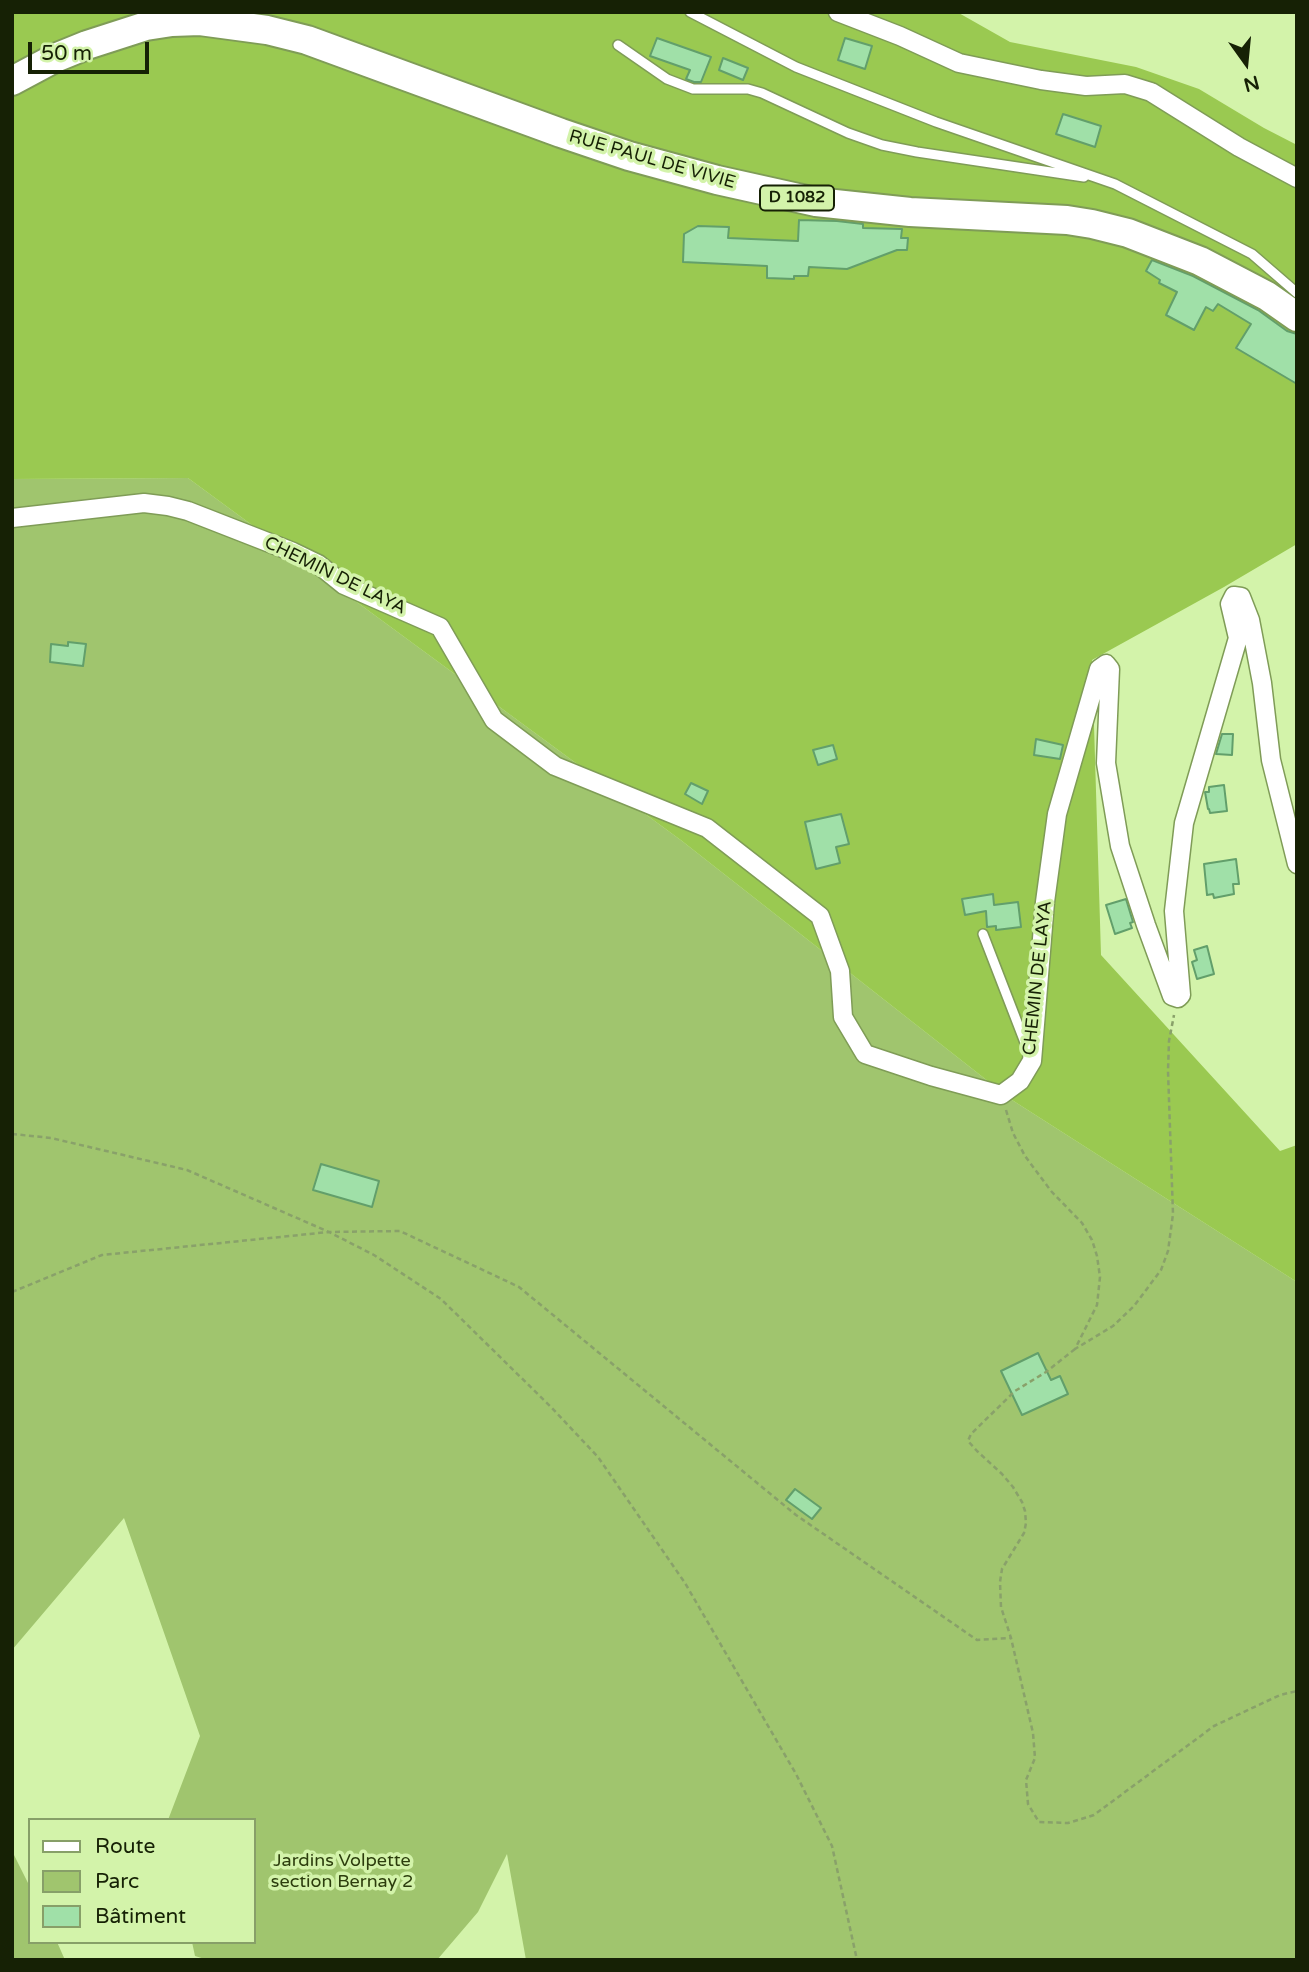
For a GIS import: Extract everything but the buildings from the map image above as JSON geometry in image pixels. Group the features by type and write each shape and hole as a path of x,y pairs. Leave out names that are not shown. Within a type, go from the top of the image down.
{"main road":[{"name":"RUE PAUL DE VIVIE","path":"12,81 87,44 146,26 200,22 267,30 307,40 629,156 717,180 816,202 910,212 1067,220 1128,233 1200,261 1296,308"}],"street":[{"path":"838,12 959,63 1041,80 1086,86 1125,85 1151,92 1239,147 1297,178"},
{"name":"CHEMIN DE LAYA","path":"12,519 144,503 188,511 293,552 318,564 344,584 440,627 494,720 555,766 706,828 820,916 840,971 843,1017 864,1054 1001,1095 1020,1082 1032,1061 1045,902 1057,814 1099,669 1106,664 1110,669 1105,763 1120,846 1172,996 1178,998"},
{"path":"1178,998 1181,991 1174,911 1184,823 1238,638 1230,604 1234,596 1241,597 1250,620 1262,683 1271,760 1297,864"}],"lane":[{"path":"690,12 796,67 936,122 1115,184 1252,254 1296,308"},
{"path":"618,45 667,79 693,89 748,89 762,93 848,133 882,145 1099,179"},
{"path":"983,934 1032,1061"}],"path":[{"path":"1178,998 1169,1041 1168,1061 1173,1214 1168,1251 1161,1270 1134,1306 1113,1326 1015,1391 971,1434 968,1441 1008,1480 1025,1511 1024,1533 1002,1569 1000,1582 1001,1607 1033,1732 1035,1758 1026,1780 1028,1804 1040,1822 1068,1823 1094,1815 1214,1726 1280,1695 1297,1691"},
{"path":"1001,1095 1013,1133 1025,1156 1051,1191 1082,1223 1097,1255 1100,1277 1097,1304 1075,1349"},
{"path":"12,1134 51,1138 187,1170 329,1232 374,1255 441,1299 598,1457 685,1583 796,1774 832,1846 858,1960"},
{"path":"12,1292 102,1255 329,1232 400,1231 519,1287 796,1515 977,1640 1011,1638"}],"green space":[{"path":"12,12 957,12 1010,42 1136,67 1199,89 1297,145 1297,544 1092,660 1101,955 1280,1151 1297,1145 1297,1282 1012,1100 682,841 188,478 12,479"},
{"name":"Jardins Volpette section Bernay 2","path":"188,478 682,841 1012,1100 1297,1282 1297,1960 526,1960 507,1854 478,1912 437,1960 208,1960 195,1956 192,1944 256,1944 256,1818 169,1818 200,1736 124,1518 12,1650 12,479"},
{"path":"12,1851 28,1883 28,1944 58,1944 65,1960 12,1960"}]}
